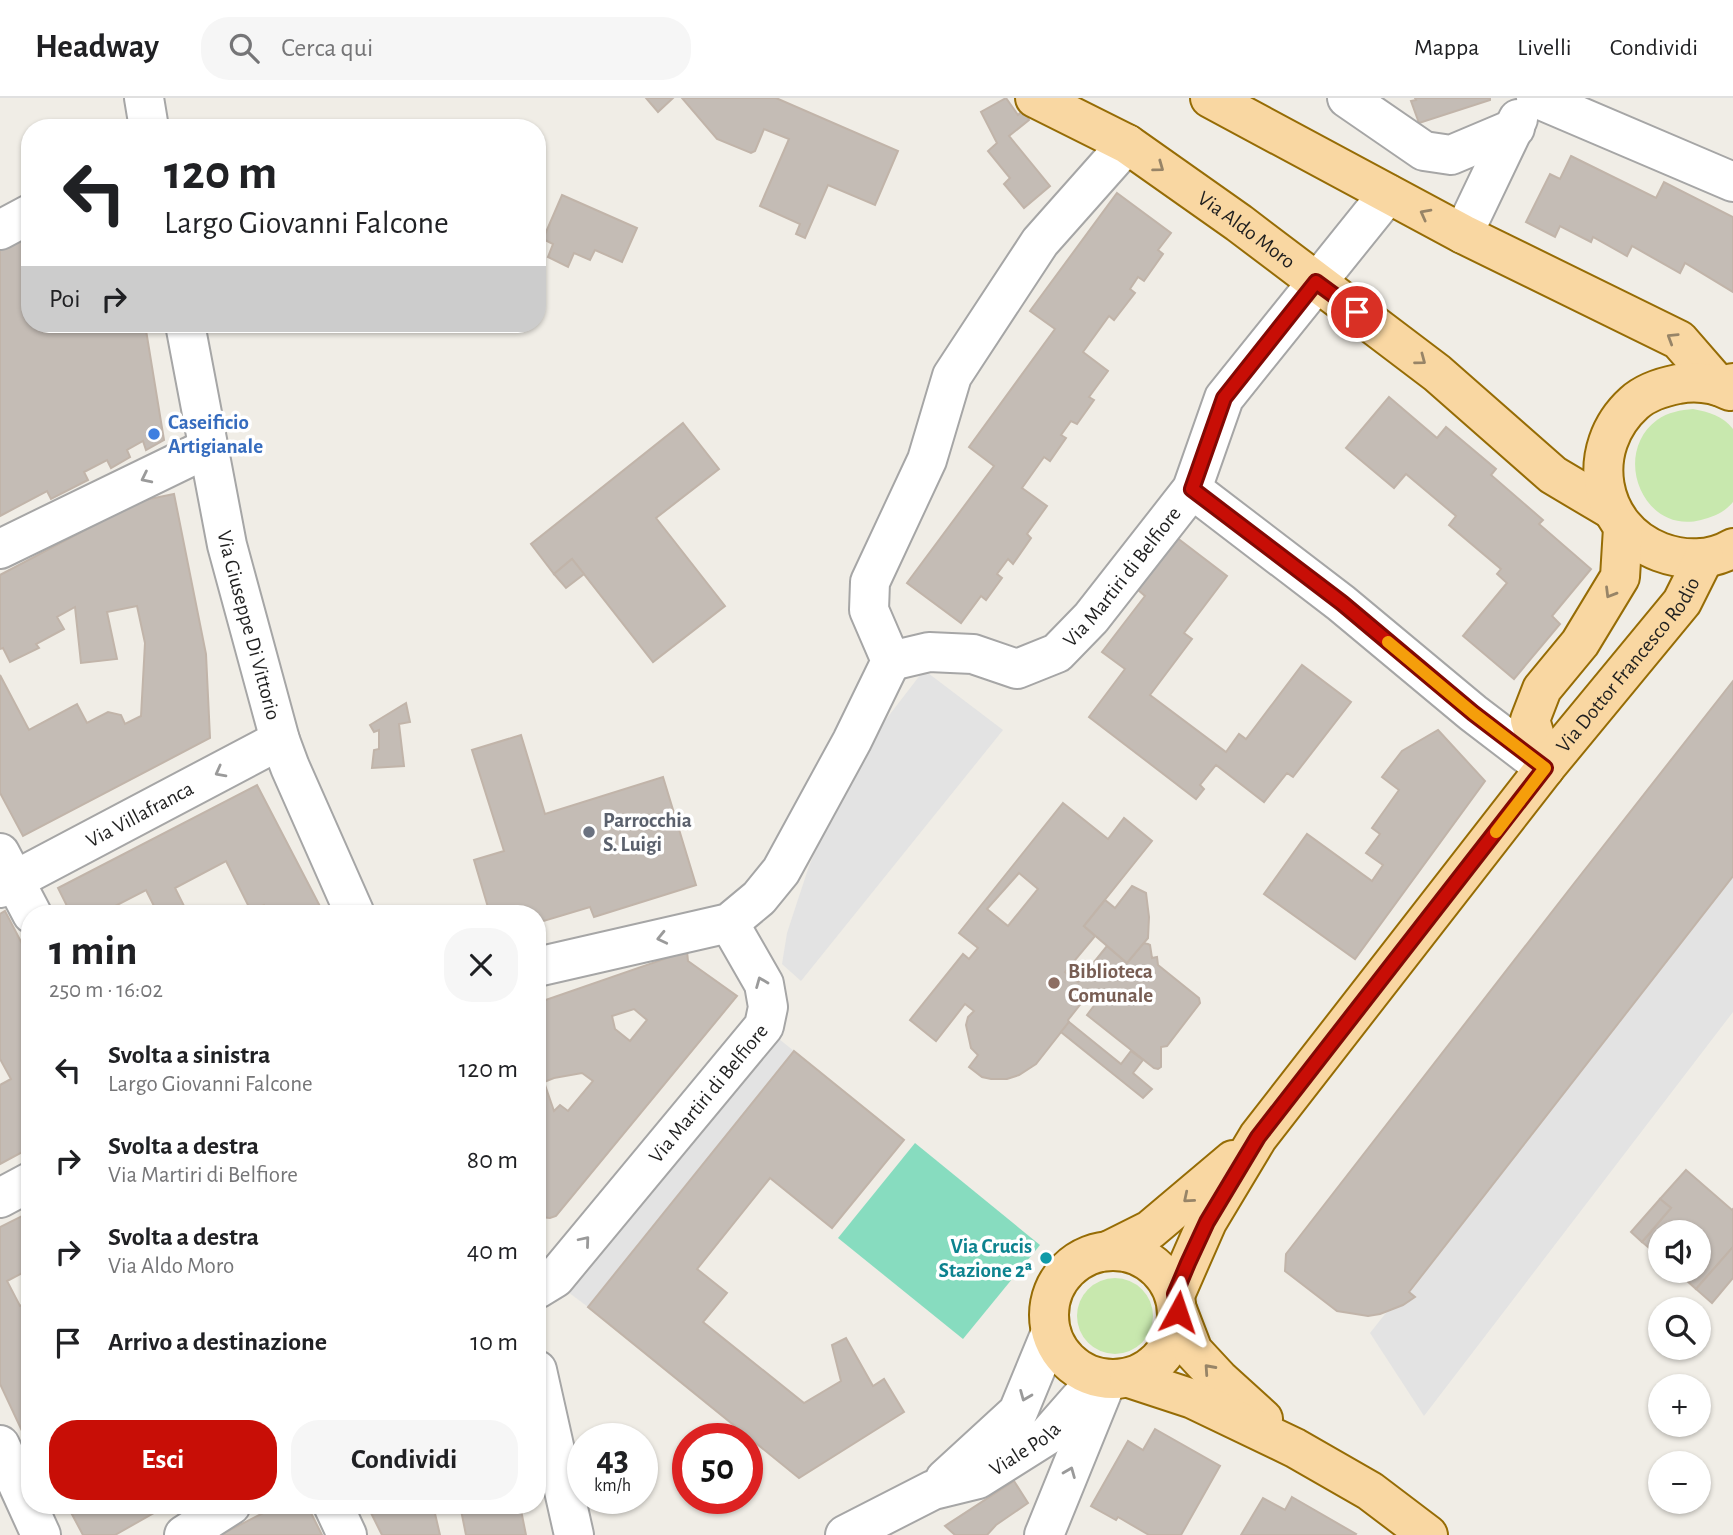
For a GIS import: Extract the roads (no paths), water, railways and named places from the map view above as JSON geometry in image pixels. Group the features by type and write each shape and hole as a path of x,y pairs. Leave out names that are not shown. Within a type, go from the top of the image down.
{"main road":[{"name":"Via Aldo Moro","path":"1035,98 1127,144 1239,223 1437,373 1553,475 1617,519"},
{"path":"1209,98 1462,234 1679,340 1728,388"},
{"name":"Via Dottor Francesco Rodio","path":"1545,768 1530,720 1542,689 1580,643 1620,577 1617,519 1603,482 1604,452 1616,424 1635,402 1661,387 1690,382 1728,388"},
{"name":"Via Dottor Francesco Rodio","path":"1617,519 1646,547 1674,558 1718,553"},
{"name":"Via Dottor Francesco Rodio","path":"1176,1303 1207,1222 1258,1137 1545,768 1682,602 1718,553"},
{"name":"Via Dottor Francesco Rodio","path":"1108,1251 1150,1230 1258,1137"},
{"path":"1295,1448 1219,1380 1193,1351 1165,1275 1149,1261 1129,1252 1108,1251 1086,1257 1068,1270 1055,1289 1049,1310 1051,1332 1068,1362 1082,1372 1193,1399 1295,1448 1370,1491 1428,1535"},
{"path":"1111,1379 1149,1369 1165,1353 1175,1334 1176,1303"}],"street":[{"path":"144,98 148,119"},
{"path":"1347,98 1424,151 1451,155 1526,108"},
{"path":"1526,108 1733,182"},
{"path":"1462,234 1526,108"},
{"path":"546,965 729,923 759,898 781,871 852,741 891,661 869,610 870,582 928,460 952,376 1040,242 1127,144"},
{"name":"Via Martiri di Belfiore","path":"891,661 929,652 973,654 1017,669 1057,653 1091,618 1192,489 1224,398 1388,194"},
{"path":"0,230 21,219"},
{"name":"Via Giuseppe Di Vittorio","path":"187,333 227,545 280,740 351,905"},
{"path":"0,549 208,448"},
{"path":"1192,489 1342,603 1473,713 1545,768"},
{"name":"Via Villafranca","path":"9,882 280,740"},
{"name":"Via Martiri di Belfiore","path":"546,1284 555,1278 764,1026 768,1007 764,984 729,923"},
{"path":"0,1198 21,1187"},
{"name":"Viale Pola","path":"933,1490 1018,1412 1051,1332"},
{"path":"1044,1535 1111,1379"},
{"name":"Viale Pola","path":"845,1535 933,1490 978,1479 1048,1435 1111,1379"},
{"path":"546,1410 574,1535"},
{"path":"0,1445 18,1502"},
{"path":"26,1514 41,1535"},
{"path":"184,1535 217,1514"},
{"path":"336,1514 347,1535"}],"place":[{"name":"Caseificio Artigianale","path":"154,434"},
{"name":"Parrocchia S. Luigi","path":"589,832"},
{"name":"Biblioteca Comunale","path":"1054,983"},
{"name":"Via Crucis Stazione 2ª","path":"1046,1258"}]}
